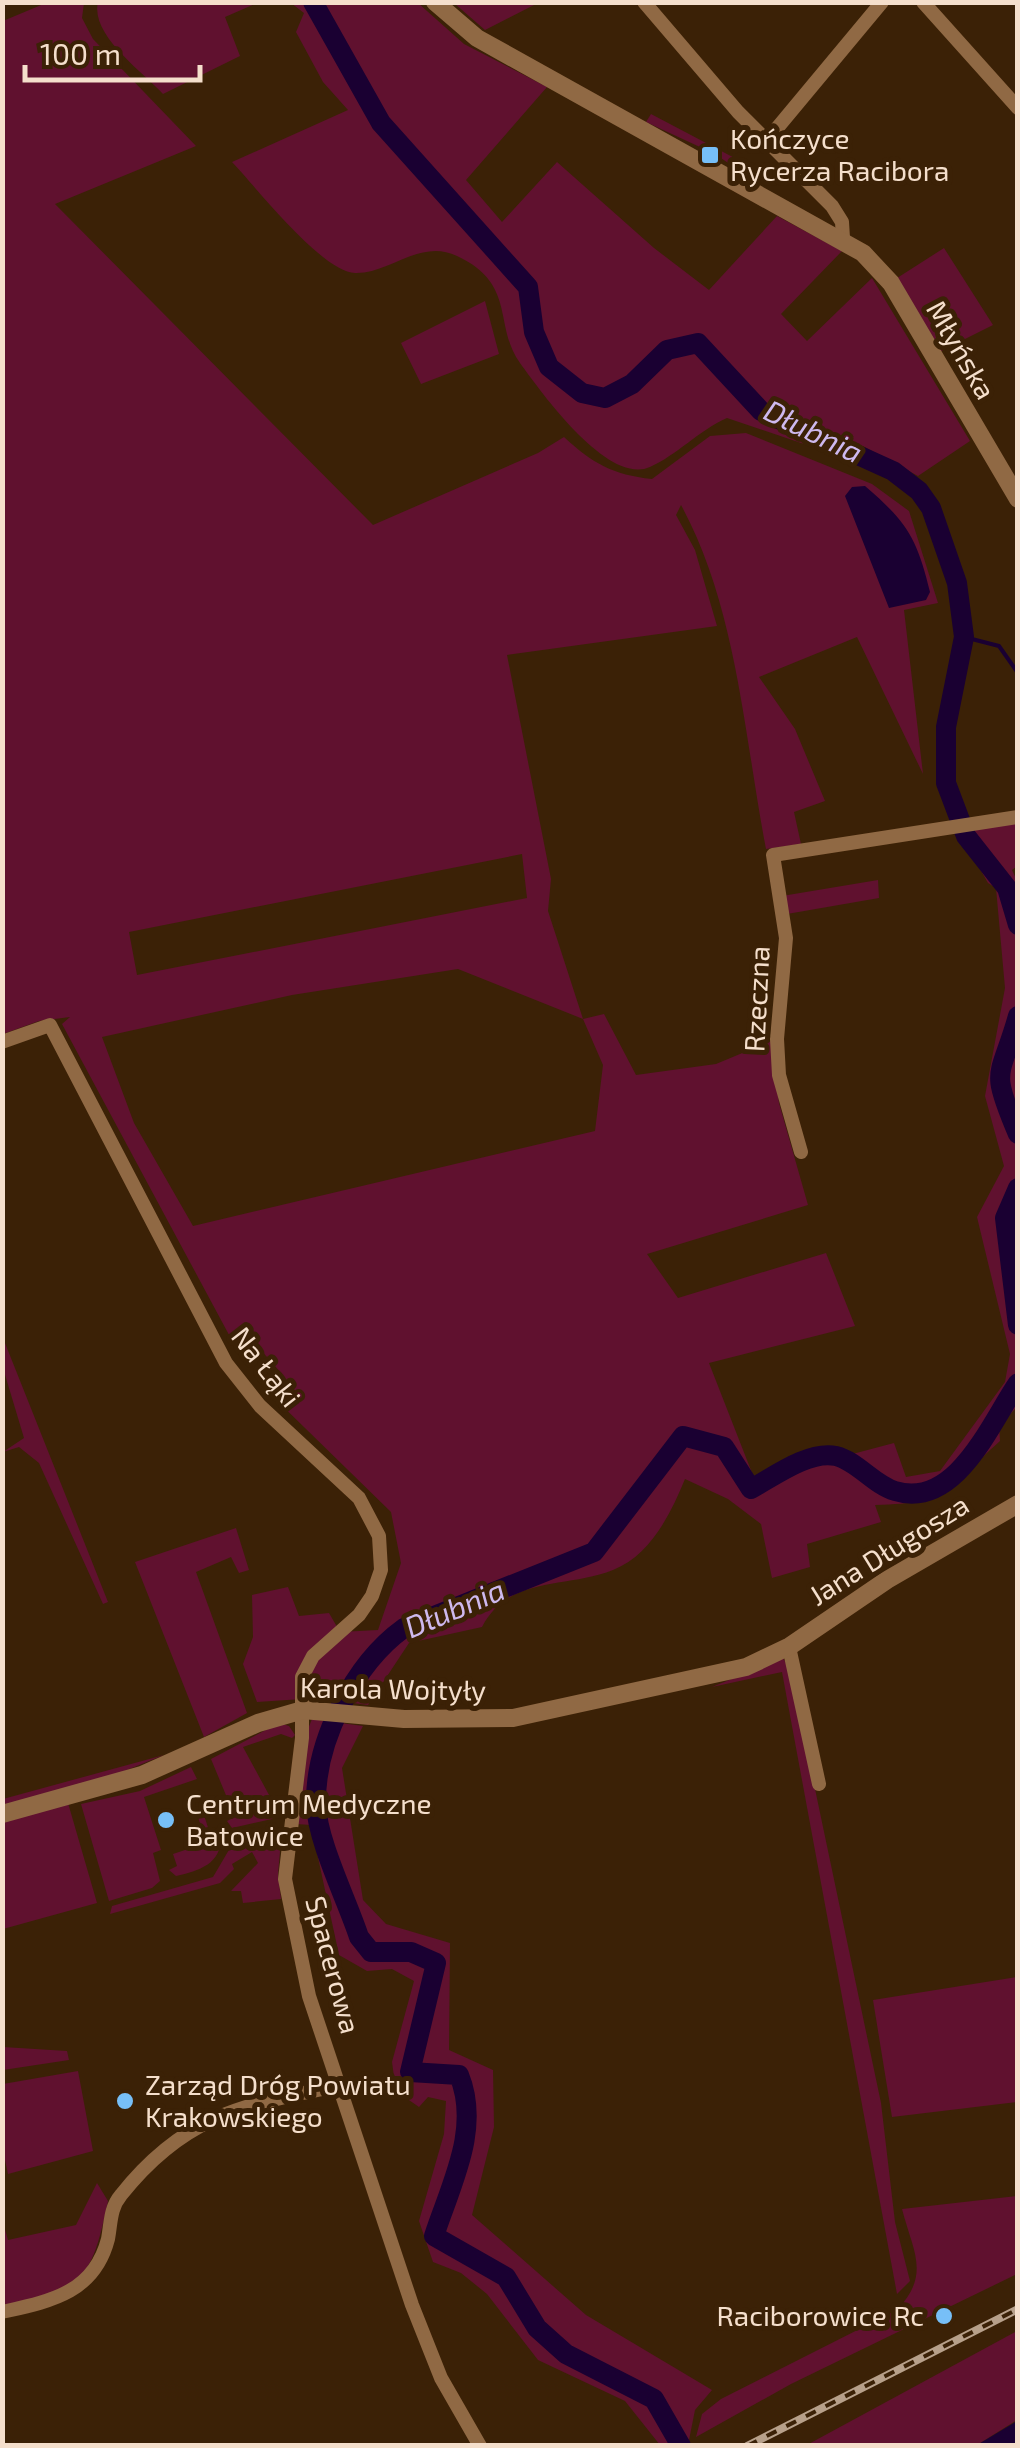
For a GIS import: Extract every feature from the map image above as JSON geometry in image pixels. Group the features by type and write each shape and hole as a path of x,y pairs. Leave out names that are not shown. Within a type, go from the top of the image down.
{"street":[{"name":"Młyńska","path":"435,2 477,38 843,238 891,283 1018,499"},
{"path":"644,2 728,101 838,214 843,238"},
{"path":"768,139 882,2"},
{"path":"922,2 1018,108"},
{"name":"Rzeczna","path":"801,1152 779,1075 777,1039 786,938 773,855 1018,817"},
{"name":"Na Łąki","path":"2,1042 50,1025 226,1363 260,1406 354,1493 377,1528 382,1558 375,1588 359,1614 309,1661 302,1681 311,1710"},
{"name":"Jana Długosza","path":"790,1647 887,1580 1018,1504"},
{"path":"790,1647 819,1784"},
{"name":"Karola Wojtyły","path":"2,1814 153,1771 258,1723 311,1710 463,1721 567,1710 735,1670 790,1647"},
{"name":"Spacerowa","path":"311,1710 285,1879 310,1996 420,2323 441,2378 480,2446"},
{"path":"2,2312 62,2297 90,2278 108,2239 116,2200 194,2126 234,2110 342,2084"}],"shaded area":[{"path":"98,2 257,3 225,17 240,56 163,94 110,40 102,27"},
{"path":"46,3 84,3 82,18 93,39 196,146 55,204 373,525 538,453 564,437 604,466 652,479 710,436 746,433 872,484 909,511 938,603 904,610 923,774 857,637 759,677 795,729 825,801 794,812 801,844 766,849 727,629 700,545 681,505 676,515 695,550 717,626 507,655 551,879 548,911 583,1019 604,1014 636,1075 716,1064 771,1041 779,1103 808,1205 647,1254 678,1298 826,1253 855,1326 709,1363 754,1478 810,1450 845,1456 894,1443 906,1477 940,1471 1005,1382 1010,1354 977,1217 1004,1166 985,1096 1005,988 996,888 988,883 959,832 1017,822 1017,866 1012,870 1018,883 1017,1407 999,1425 1000,1441 947,1490 921,1501 875,1505 881,1522 807,1544 810,1567 772,1578 761,1524 728,1499 685,1479 658,1532 626,1563 595,1576 523,1591 493,1610 482,1627 409,1643 368,1705 317,1698 257,1702 243,1664 253,1637 252,1595 288,1587 299,1616 329,1613 340,1632 378,1630 401,1563 391,1512 263,1387 282,1374 253,1341 235,1346 62,1024 70,1017 39,1021 3,1034 3,21","holes":["522,854 527,898 137,975 129,932","458,969 583,1019 603,1065 595,1131 193,1226 134,1123 102,1037 292,995"]},
{"path":"291,3 418,3 464,44 547,87 466,180 502,222 557,162 654,248 709,290 777,216 842,251 781,314 807,341 872,278 970,441 918,476 863,446 857,462 727,418 650,467 633,469 615,463 577,433 520,363 512,349 496,292 476,267 457,256 430,251 368,272 341,269 308,244 232,162 348,110 323,82 296,32 304,13"},
{"path":"454,3 538,3 485,30"},
{"path":"651,114 744,163 740,171 715,154 646,122"},
{"path":"944,248 993,325 939,352 894,280"},
{"path":"485,301 499,354 421,384 401,343"},
{"path":"865,486 901,521 915,544 930,592 926,600 889,608 845,496 852,487"},
{"path":"878,880 879,898 787,914 782,896"},
{"path":"3,1338 108,1602 103,1604 39,1463 19,1447 3,1452 24,1438 3,1368"},
{"path":"236,1528 249,1570 239,1573 231,1557 196,1572 247,1713 204,1737 135,1562"},
{"path":"783,1658 790,1670 881,2103 895,2222 910,2281 897,2294 782,1672 712,1687"},
{"path":"312,1719 363,1726 342,1768 363,1900 386,1924 450,1943 449,2050 493,2070 494,2127 472,2215 586,2315 712,2390 695,2410 689,2440 660,2445 625,2401 538,2360 487,2294 461,2273 433,2262 419,2221 444,2134 446,2101 428,2097 419,2107 396,2091 392,2062 414,1981 392,1969 367,1971 339,1955 311,1825 296,1824 306,1734"},
{"path":"279,1723 289,1726 295,1735 292,1738 281,1734 243,1747 281,1817 232,1828 227,1821 235,1817 211,1759"},
{"path":"164,1755 112,1776 3,1808 3,1799"},
{"path":"191,1767 197,1779 144,1797 161,1850 153,1853 160,1881 152,1888 109,1901 81,1804 140,1791"},
{"path":"68,1803 97,1903 3,1929 3,1821"},
{"path":"204,1815 211,1837 221,1835 218,1853 201,1868 176,1876 169,1870 177,1866 173,1854 206,1843 198,1817"},
{"path":"272,1828 282,1829 278,1874 281,1899 243,1903 241,1891 231,1891 258,1863 252,1852 232,1864 234,1869 220,1883 110,1914 112,1906 213,1877 233,1843"},
{"path":"1017,1977 1017,2102 892,2117 873,2000"},
{"path":"3,2047 67,2051 69,2060 3,2070"},
{"path":"78,2071 93,2151 8,2174 3,2151 3,2084"},
{"path":"97,2183 108,2201 96,2250 79,2278 50,2294 3,2307 2,2219 8,2240 76,2225"},
{"path":"1017,2196 1017,2274 791,2384 696,2437 702,2414 721,2399 897,2310 914,2285 916,2274 914,2250 902,2209"},
{"path":"1017,2331 1017,2420 977,2445 805,2446"},
{"path":"1017,2421 1017,2445 977,2445"}],"waterway":[{"name":"Dłubnia","path":"313,2 381,123 528,287 534,332 549,367 582,393 605,398 632,384 667,350 698,343 761,411 893,471 919,491 931,508 957,583 964,637 946,727 946,783 966,836 1007,888 1018,925"},
{"path":"964,637 999,646 1018,673"},
{"name":"Dłubnia","path":"1018,1016 1000,1074 1003,1096 1018,1134"},
{"name":"Dłubnia","path":"1018,1188 1005,1218 1018,1325"},
{"name":"Dłubnia","path":"681,2446 654,2399 566,2354 537,2328 506,2277 434,2236 461,2156 467,2116 459,2075 410,2072 436,1963 411,1952 371,1952 359,1937 318,1819 317,1780 322,1755 354,1683 386,1643 404,1628 594,1552 683,1436 724,1447 751,1489 792,1466 825,1455 844,1459 887,1488 917,1493 936,1488 969,1459 1018,1383"}],"railway":[{"path":"747,2446 1018,2309"}],"place":[{"name":"Kończyce Rycerza Racibora","path":"710,155"},
{"name":"Centrum Medyczne Batowice","path":"166,1820"},
{"name":"Zarząd Dróg Powiatu Krakowskiego","path":"125,2101"},
{"name":"Raciborowice Rc","path":"944,2316"}]}
